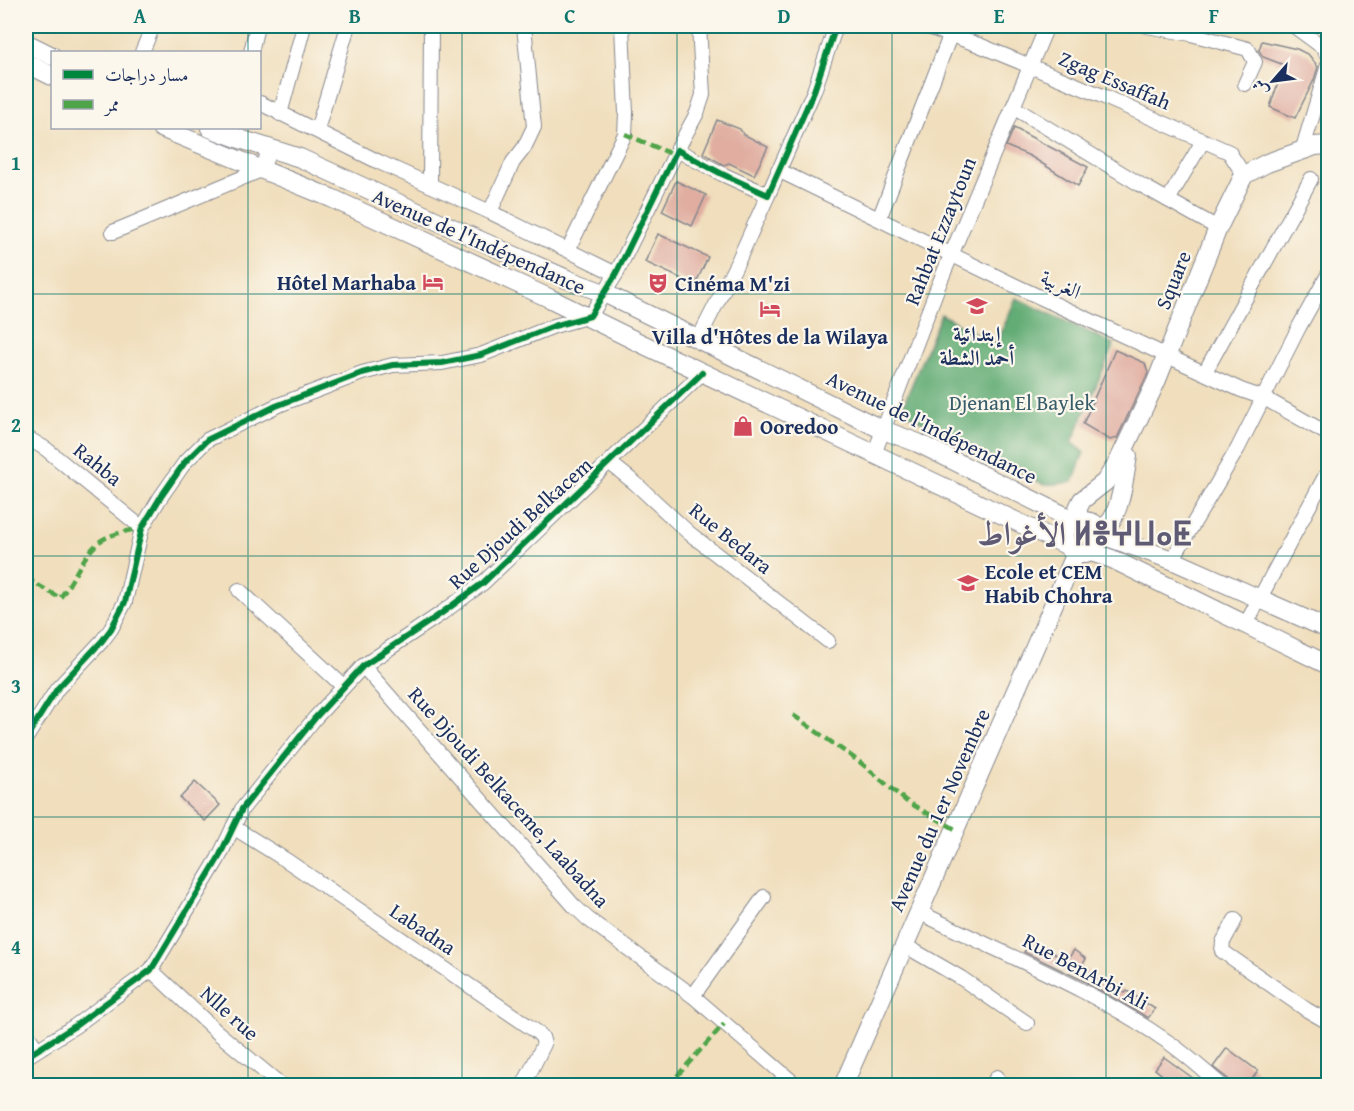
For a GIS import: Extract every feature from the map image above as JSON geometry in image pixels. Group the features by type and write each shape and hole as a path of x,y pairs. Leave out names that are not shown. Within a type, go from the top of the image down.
{"main road":[{"path":"26,43 51,56"},
{"path":"26,63 51,76"},
{"name":"Avenue de l'Indépendance","path":"162,129 331,198 590,316 606,327 702,373 1078,550 1112,559 1329,665"},
{"name":"Avenue de l'Indépendance","path":"213,129 300,158 569,280 604,293 883,430 918,443 1077,520"},
{"path":"1244,175 1267,163 1329,145"},
{"name":"Square","path":"1135,425 1218,228 1244,175"},
{"path":"1077,520 1080,503 1110,476 1135,425"},
{"path":"1135,425 1117,506 1111,522 1099,532 1098,544 1078,550 1064,539 1066,527 1083,519 1092,523 1099,532 1172,560 1329,629"},
{"name":"Avenue du 1er Novembre","path":"843,1086 1078,550"}],"street":[{"path":"251,51 257,26"},
{"path":"280,114 304,26"},
{"path":"317,130 348,26"},
{"path":"430,185 431,26"},
{"path":"490,212 513,162 524,148 534,128 524,26"},
{"path":"568,250 624,134 626,113 622,26"},
{"path":"26,738 57,689 102,641 120,613 133,573 142,528 193,452 207,440 266,410 362,373 393,365 442,363 481,355 554,326 590,316 616,274 697,113 704,84 699,26"},
{"path":"698,340 739,259 814,91 836,26"},
{"name":"Zgag Essaffah","path":"925,26 1100,95 1229,152 1244,175"},
{"name":"Rahbat Ezzaytoun","path":"874,454 937,289 1047,26"},
{"path":"1147,26 1191,34 1248,49 1255,62 1245,84"},
{"path":"1294,26 1324,48 1328,58 1302,151"},
{"path":"142,51 150,33"},
{"path":"879,219 950,36"},
{"path":"261,104 616,274"},
{"path":"1013,107 1218,228"},
{"path":"1168,200 1203,141"},
{"path":"113,232 261,170 271,148"},
{"path":"677,150 714,171 768,195"},
{"name":"الغربية","path":"778,170 1166,356 1264,398 1329,434"},
{"path":"1205,372 1311,179"},
{"path":"1172,560 1238,448 1329,275"},
{"name":"Rue Djoudi Belkacem","path":"31,1053 75,1026 151,970 218,860 242,809 343,686 363,666 483,584 702,373"},
{"name":"Rahba","path":"26,437 46,449 142,528"},
{"name":"Rue Bedara","path":"609,463 635,483 689,533 828,641"},
{"path":"1246,624 1329,471"},
{"path":"239,590 343,686"},
{"name":"Rue Djoudi Belkaceme, Laabadna","path":"363,666 574,906 588,919 693,996 797,1086"},
{"name":"Labadna","path":"233,827 289,862 537,1032 544,1044 523,1086"},
{"path":"693,996 764,897"},
{"name":"Rue BenArbi Ali","path":"919,912 1006,952 1122,1013 1169,1042 1222,1086"},
{"path":"1235,920 1223,942 1222,951 1329,1023"},
{"path":"904,945 961,978 1027,1023"},
{"name":"Nlle rue","path":"151,970 217,1032 282,1086"},
{"path":"26,1033 31,1053"}],"green space":[{"name":"Djenan El Baylek","path":"1016,298 1114,344 1072,442 1084,452 1073,482 1045,485 901,411 941,314 996,345"}],"building":[{"path":"1262,41 1297,49 1309,55 1318,67 1295,118 1270,107 1284,65 1263,57 1259,50"},
{"path":"717,120 740,129 743,134 768,147 754,175 729,163 724,165 703,153"},
{"path":"1014,128 1088,167 1078,186 1030,156 1006,146"},
{"path":"676,181 706,195 692,226 662,211"},
{"path":"658,234 708,257 695,285 645,262"},
{"path":"1115,350 1145,363 1148,373 1117,438 1110,440 1083,424"},
{"path":"195,782 220,805 205,821 180,798"},
{"path":"1031,942 1042,950 1044,946 1066,962 1074,950 1086,959 1081,967 1109,987 1111,983 1155,1009 1148,1018 1082,980 1024,952"},
{"path":"1227,1048 1258,1071 1247,1086 1231,1086 1228,1079 1213,1067"},
{"path":"1164,1057 1201,1084 1203,1081 1207,1086 1176,1086 1155,1069"}],"marked path":[{"path":"625,134 674,155"},
{"path":"26,578 60,598 87,555 98,543 113,535 142,528"},
{"path":"793,715 861,763 906,801 955,829"},
{"path":"668,1086 724,1024"}],"cycle path":[{"path":"26,738 57,689 111,629 125,602 142,528 185,462 207,440 276,406 362,373 393,365 442,363 481,355 554,326 590,316 616,274 677,150 768,195 814,91 836,26"},
{"path":"26,1057 75,1026 151,970 218,859 242,809 315,718 363,666 483,583 702,373"}],"place":[{"name":"Hôtel Marhaba","path":"433,282"},
{"name":"Cinéma M'zi","path":"658,283"},
{"name":"إبتدائية أحمد الشطة","path":"977,306"},
{"name":"Villa d'Hôtes de la Wilaya","path":"770,309"},
{"name":"Ooredoo","path":"743,426"},
{"name":"Ecole et CEM Habib Chohra","path":"968,583"}],"district":[{"name":"الأغواط ⵍⴻⵖⵡⴰⵟ","path":"1085,533"}]}
